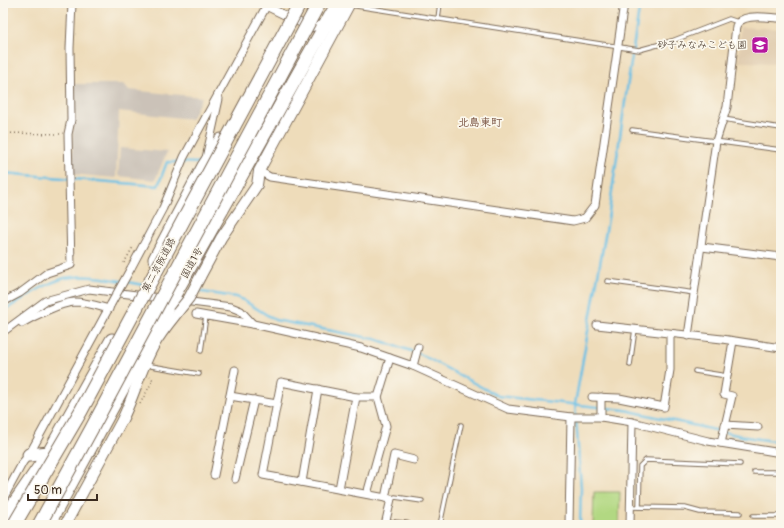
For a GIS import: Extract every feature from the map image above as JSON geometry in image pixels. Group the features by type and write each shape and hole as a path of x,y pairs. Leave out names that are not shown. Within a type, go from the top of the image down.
{"highway":[{"path":"3,520 49,453 141,288 204,166 246,101 296,3"},
{"name":"第二京阪道路","path":"14,525 81,411 300,3"},
{"name":"第二京阪道路","path":"39,525 320,3"},
{"name":"国道1号","path":"48,525 239,180 346,4"},
{"path":"29,455 49,453"}],"street":[{"path":"3,302 20,293 47,273 71,265 68,134 71,120 70,48 72,3"},
{"path":"3,499 23,462 29,455 163,208 183,159 267,4 311,28 323,24 333,3"},
{"path":"239,180 245,180 259,173 270,177 565,220 573,221 585,218 595,205 624,3"},
{"path":"64,525 130,406 145,363 154,344 189,298 221,238 257,185 259,173 346,4"},
{"path":"688,336 702,247 716,141 727,107 736,26 738,22 746,17 781,18"},
{"path":"204,166 221,91"},
{"path":"702,247 781,257"},
{"path":"3,332 45,301 90,289 141,288 176,292 242,311 253,324"},
{"path":"3,332 33,317 74,302 110,306"},
{"path":"196,314 253,324 361,348 413,366 508,409 572,416 601,417 632,422 708,441 781,453"},
{"path":"597,325 781,348"},
{"path":"592,397 631,400 664,407 670,370 670,334"},
{"path":"721,443 732,396 724,394 733,341"},
{"path":"413,366 418,347"},
{"path":"368,494 386,426 378,397 390,358"},
{"path":"214,475 235,370"},
{"path":"378,397 356,397 281,382 263,475 388,498"},
{"path":"302,482 318,389"},
{"path":"230,396 277,404"},
{"path":"338,489 356,397"},
{"path":"601,397 601,417"},
{"path":"235,479 254,400"},
{"path":"569,525 572,416"},
{"path":"630,525 632,422"},
{"path":"726,425 758,427"},
{"path":"93,474 100,431"},
{"path":"407,525 385,524 394,455 414,460"}],"lane":[{"path":"438,19 440,3"},
{"path":"346,4 639,50 672,41 729,19 738,22"},
{"path":"723,119 781,128"},
{"path":"632,130 781,150"},
{"path":"607,281 695,293"},
{"path":"201,351 206,315"},
{"path":"630,365 635,330"},
{"path":"145,363 151,366 199,374"},
{"path":"695,371 727,376"},
{"path":"440,525 460,425"},
{"path":"640,507 640,466 646,460 740,464"},
{"path":"754,472 781,472"},
{"path":"388,498 395,497 422,502"},
{"path":"630,507 685,508 700,512 740,513"},
{"path":"753,516 781,516"}],"path":[{"path":"3,133 68,134"}],"shaded area":[{"name":"砂子みなみこども園","path":"740,27 781,29 781,63 739,62"},
{"path":"73,84 124,84 129,90 202,97 191,119 119,111 116,178 72,174"},
{"path":"120,148 167,152 155,180 118,176"}],"green space":[{"path":"594,492 620,492 619,525 593,525"}],"waterway":[{"path":"580,525 581,488 575,404 608,219 640,3"},
{"path":"3,173 158,186 167,162 201,163"},
{"path":"3,311 41,288 65,278 84,276 144,285"},
{"path":"195,291 236,297 275,320 375,339 420,354 498,396 625,410 746,437 781,442"}],"place":[{"name":"砂子みなみこども園","path":"760,45"}],"district":[{"name":"北島東町","path":"480,122"}]}
